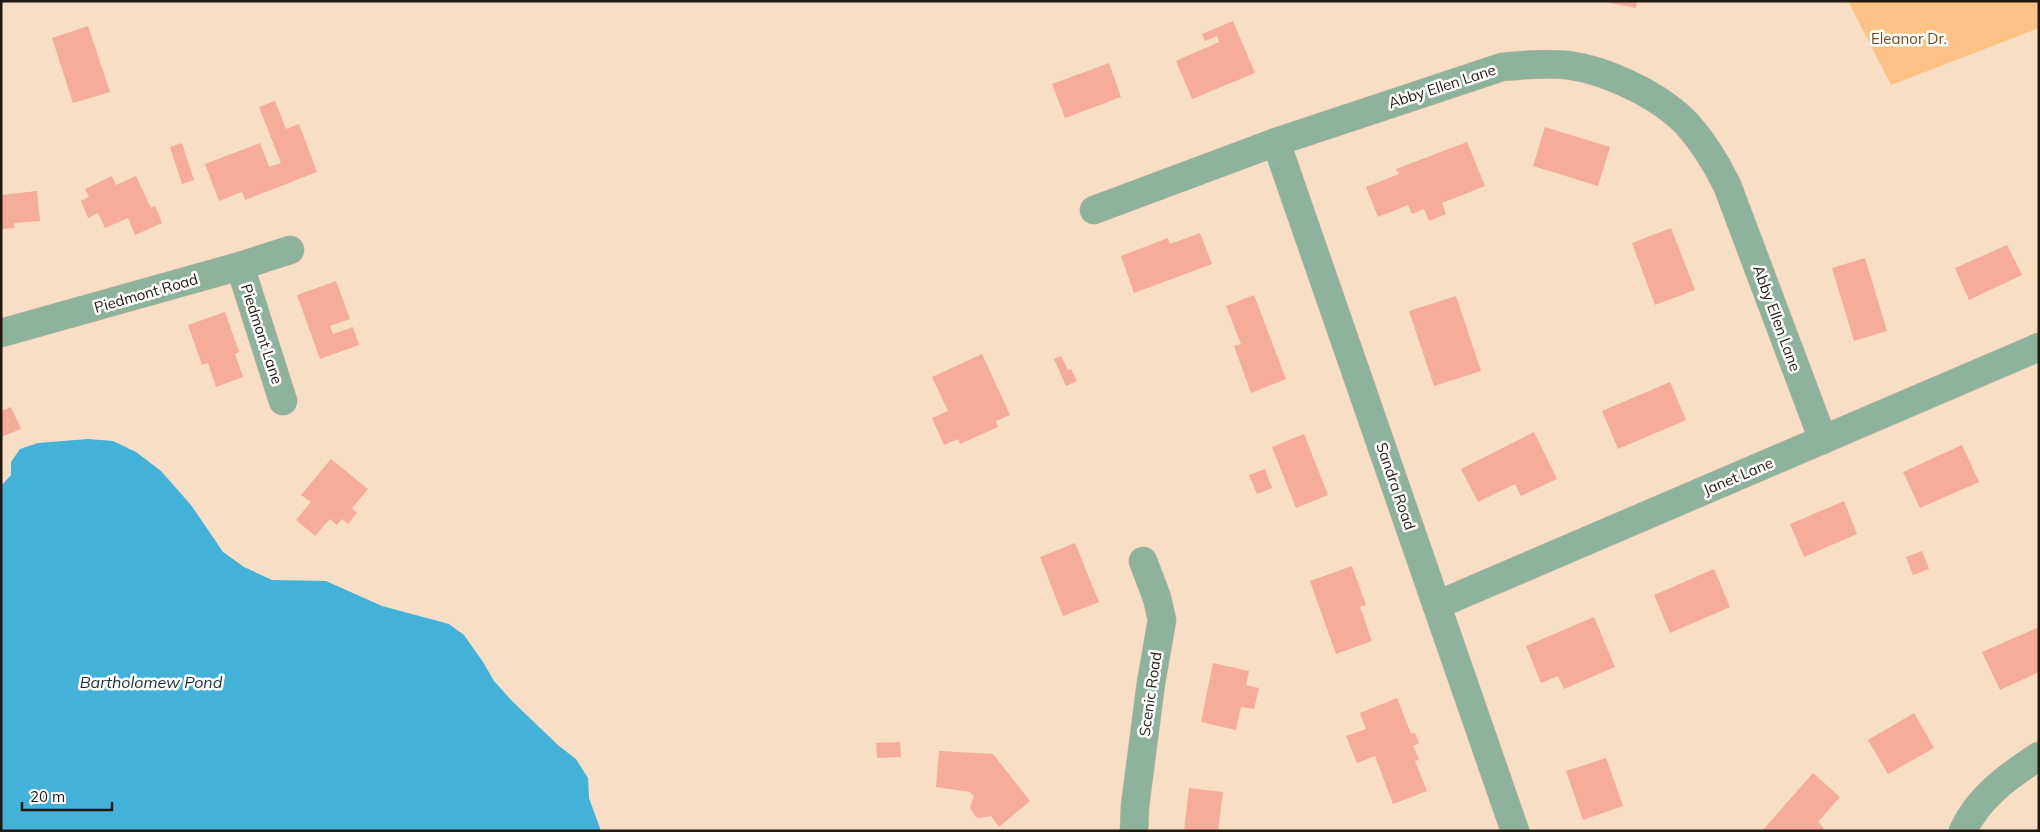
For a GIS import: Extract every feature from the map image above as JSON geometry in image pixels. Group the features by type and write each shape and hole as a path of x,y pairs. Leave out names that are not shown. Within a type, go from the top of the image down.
{"street":[{"name":"Abby Ellen Lane","path":"1094,210 1276,142 1502,67 1536,64 1559,65 1597,72 1627,84 1660,102 1692,130 1707,149 1727,185 1822,440"},
{"name":"Sandra Road","path":"1276,142 1515,831"},
{"name":"Piedmont Road","path":"1,333 240,266 290,250"},
{"name":"Piedmont Lane","path":"240,266 283,401"},
{"name":"Janet Lane","path":"1438,605 2039,347"},
{"name":"Scenic Road","path":"1134,831 1135,806 1151,683 1162,620 1157,598 1143,560"},
{"path":"1963,831 1987,796 2011,774 2039,756"}],"green space":[{"name":"Eleanor Dr.","path":"1848,1 2039,1 2039,28 1891,85"}],"water":[{"name":"Bartholomew Pond","path":"88,439 113,441 136,452 161,471 191,505 223,552 244,567 272,580 326,581 382,606 449,624 464,635 494,681 559,746 576,759 588,778 589,798 601,831 1,831 1,486 11,475 11,462 20,449 38,443"}],"building":[{"path":"1600,1 1637,1 1636,8"},
{"path":"1233,21 1255,73 1192,99 1176,61 1219,42 1217,36 1205,41 1202,34"},
{"path":"88,26 110,92 73,103 52,38"},
{"path":"1109,63 1121,97 1065,118 1052,84"},
{"path":"275,101 286,129 299,124 317,172 245,200 242,192 219,201 205,164 260,143 269,167 281,163 259,107"},
{"path":"1545,127 1610,147 1598,186 1533,166"},
{"path":"1467,142 1485,186 1442,203 1446,214 1429,221 1424,209 1412,214 1408,205 1378,217 1366,187 1399,174 1396,169"},
{"path":"182,143 194,180 182,184 170,147"},
{"path":"112,176 116,185 136,176 151,208 155,206 162,223 135,235 128,218 105,228 98,213 88,218 81,201 89,197 85,189"},
{"path":"37,191 40,221 14,223 15,228 1,229 1,195"},
{"path":"1671,228 1695,290 1655,305 1632,243"},
{"path":"1200,233 1212,264 1134,293 1121,256 1168,238 1170,244"},
{"path":"2007,245 2022,275 1969,300 1955,268"},
{"path":"1865,258 1887,331 1854,341 1832,268"},
{"path":"336,281 350,319 330,326 333,334 353,327 359,345 320,359 297,295"},
{"path":"1254,295 1286,379 1251,393 1234,346 1241,344 1226,306"},
{"path":"1456,296 1481,371 1434,386 1409,311"},
{"path":"225,312 239,352 235,354 243,377 216,387 208,363 202,365 188,325"},
{"path":"982,354 1010,415 996,421 998,427 960,444 958,439 944,445 932,418 948,411 932,377"},
{"path":"1061,356 1068,370 1071,369 1077,381 1066,386 1054,359"},
{"path":"1670,382 1686,420 1618,449 1602,411"},
{"path":"11,407 21,429 1,437 1,411"},
{"path":"1534,432 1557,479 1521,496 1515,484 1478,502 1461,469"},
{"path":"1304,434 1328,495 1296,508 1272,447"},
{"path":"1962,445 1979,482 1920,508 1903,472"},
{"path":"331,459 368,489 352,508 357,513 348,524 342,519 337,525 330,519 315,536 296,520 311,502 301,495"},
{"path":"1265,469 1272,488 1257,494 1249,475"},
{"path":"1844,501 1857,534 1804,557 1790,524"},
{"path":"1075,543 1099,602 1063,616 1040,557"},
{"path":"1922,551 1929,569 1913,575 1906,557"},
{"path":"1352,566 1366,605 1360,607 1372,641 1336,654 1310,581"},
{"path":"1714,569 1730,607 1670,633 1654,595"},
{"path":"1594,617 1615,667 1564,689 1558,676 1541,683 1526,646"},
{"path":"2039,627 2039,672 2000,690 1982,652"},
{"path":"1213,663 1249,671 1246,685 1259,688 1254,709 1241,707 1236,730 1201,722"},
{"path":"1397,698 1411,734 1415,733 1419,743 1413,746 1419,759 1415,761 1427,791 1393,804 1375,756 1357,763 1346,736 1366,729 1360,713"},
{"path":"1914,713 1934,748 1888,774 1868,740"},
{"path":"900,742 901,757 877,758 876,743"},
{"path":"939,751 993,754 1030,801 999,827 991,816 979,818 975,816 970,808 974,796 970,792 936,787"},
{"path":"1606,758 1623,806 1583,820 1566,771"},
{"path":"1813,773 1840,797 1818,822 1824,828 1822,831 1762,831"},
{"path":"1189,788 1223,792 1218,831 1184,831"}]}
